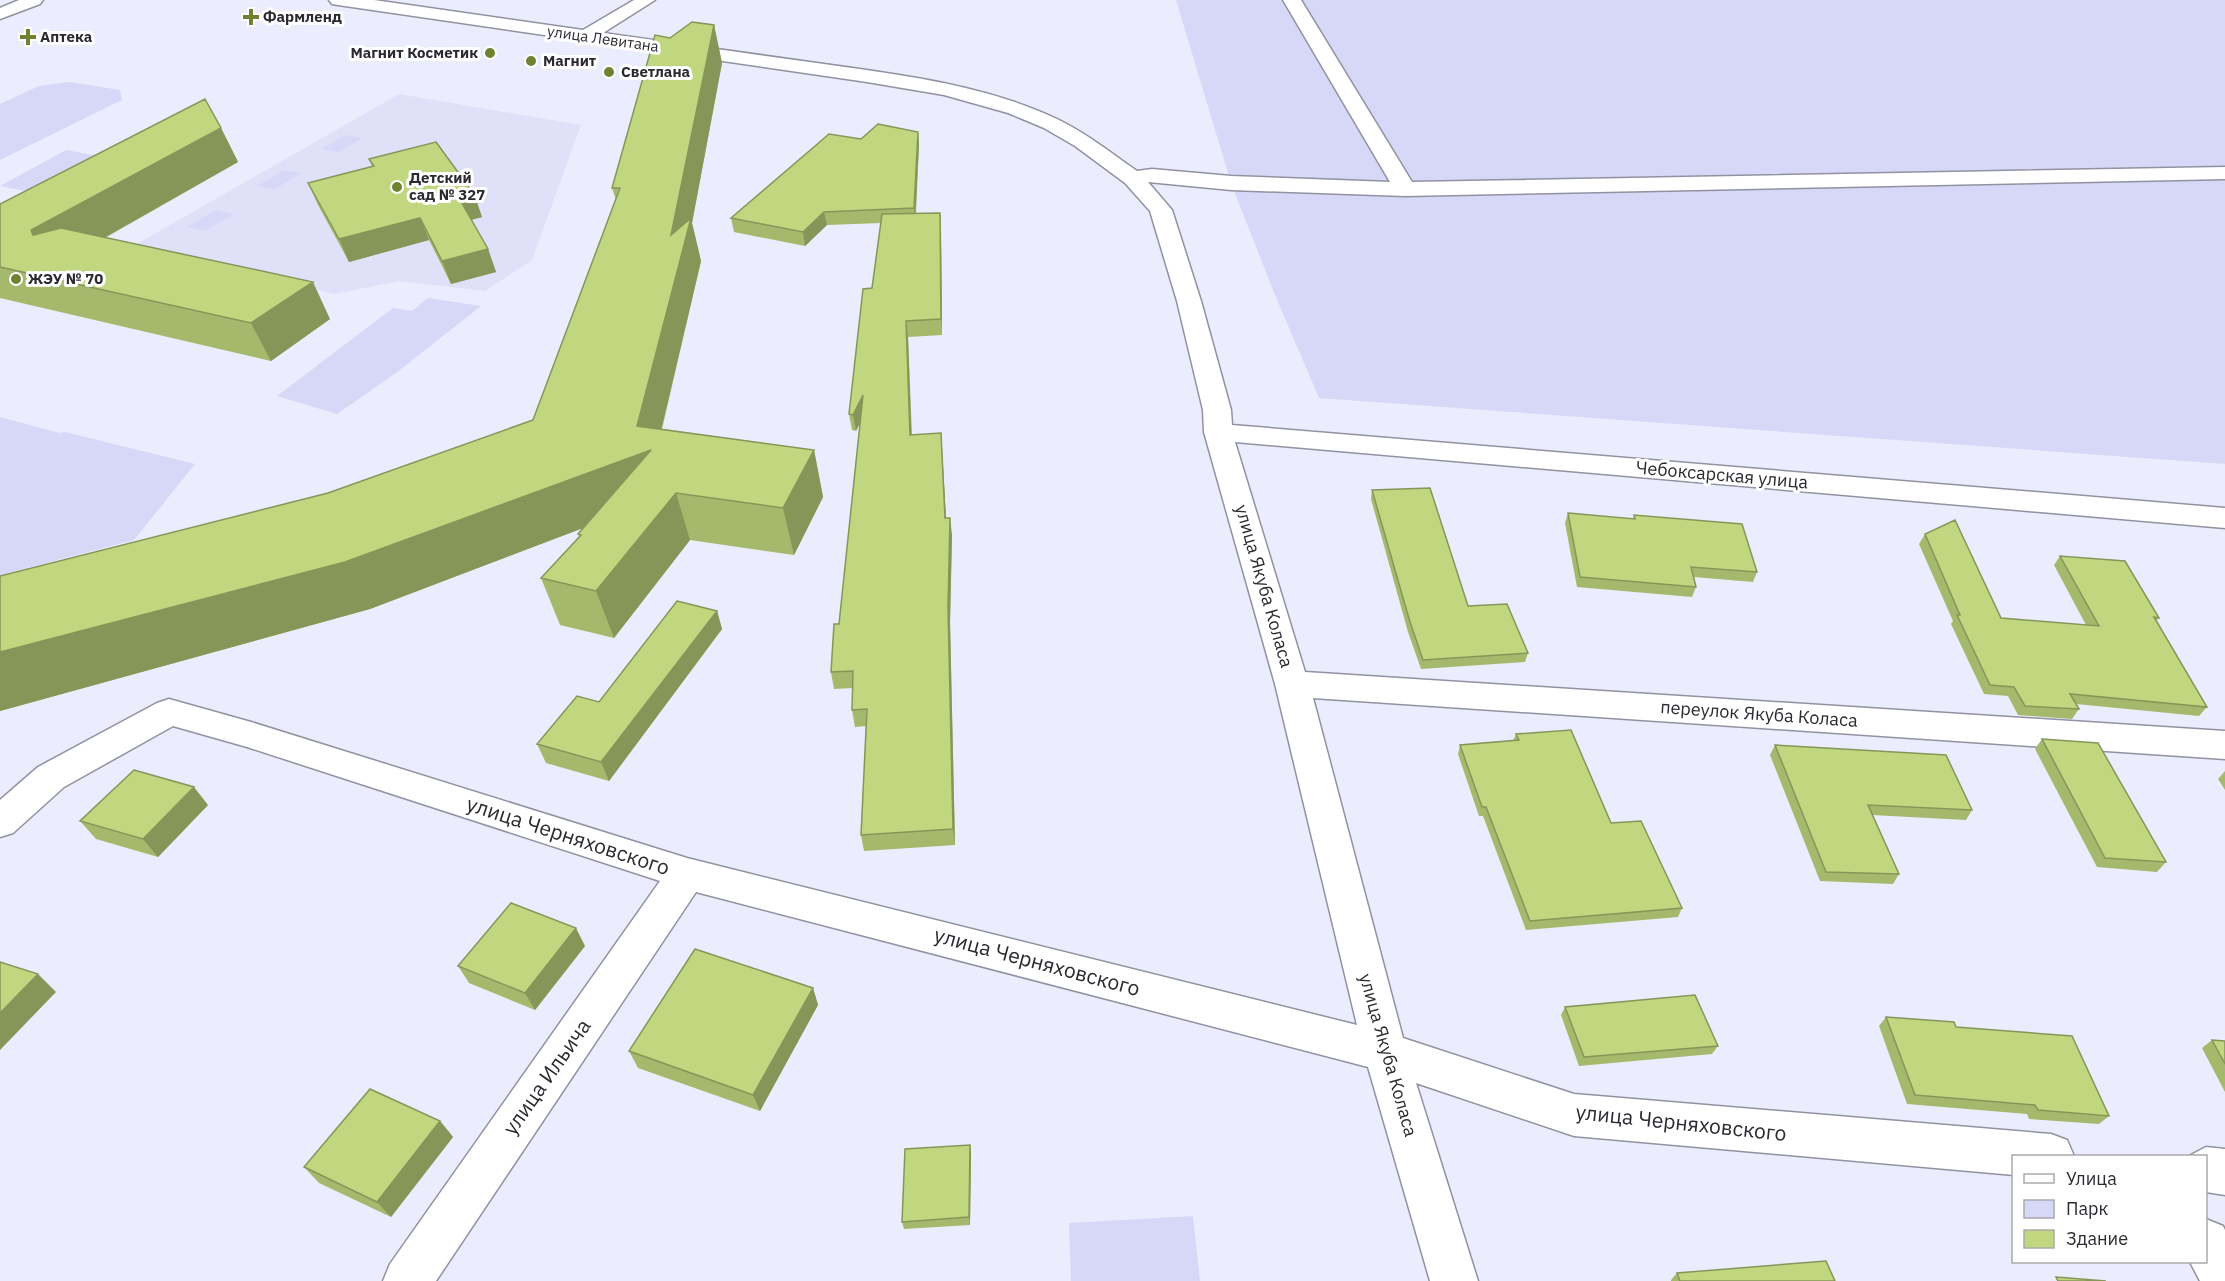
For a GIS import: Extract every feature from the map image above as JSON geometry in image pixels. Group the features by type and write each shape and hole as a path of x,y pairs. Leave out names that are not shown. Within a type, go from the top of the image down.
{"street":[{"path":"0,14 34,0"},
{"name":"улица Левитана","path":"344,0 867,76"},
{"path":"585,36 646,0"},
{"path":"1292,0 1405,189"},
{"name":"улица Якуба Коласа","path":"867,76 946,90 1016,109 1051,124 1082,142 1133,178 1161,210 1189,301 1217,410 1218,432 1292,684 1385,1052 1454,1281"},
{"path":"1133,178 1152,175 1231,183 1405,189 2225,173"},
{"name":"Чебоксарская улица","path":"1218,432 2225,518"},
{"name":"переулок Якуба Коласа","path":"1292,684 2225,745"},
{"name":"улица Черняховского","path":"0,822 51,777 169,712 251,735 687,874 993,950 1385,1052 1574,1115 2039,1155"},
{"name":"улица Ильича","path":"407,1281 687,874"},
{"path":"2207,1170 2225,1172"},
{"path":"2207,1247 2225,1280"}],"shaded area":[{"name":"Детский сад № 327","path":"399,94 581,125 532,260 485,291 399,281 335,294 128,249"}],"green space":[{"path":"1176,0 2225,0 2225,464 1319,398 1231,183"},
{"path":"70,82 120,90 122,100 0,160 0,104 39,86"},
{"path":"346,135 363,138 339,152 321,149"},
{"path":"66,150 108,158 40,194 0,186"},
{"path":"284,170 302,173 275,189 257,186"},
{"path":"216,210 234,214 205,231 187,227"},
{"path":"428,298 481,306 396,373 337,414 277,396 393,308 412,311"},
{"path":"0,417 195,464 134,540 0,575"},
{"path":"1193,1216 1200,1281 1071,1281 1069,1223"}],"building":[{"path":"692,22 714,25 671,235 691,218 637,426 814,450 783,508 676,493 596,591 541,578 581,535 578,534 651,450 345,562 0,652 0,576 328,493 533,420 620,188 612,188 655,35 670,38"},
{"path":"205,99 221,128 31,230 33,235 61,228 313,282 251,323 0,267 0,204"},
{"path":"878,124 918,132 914,208 824,212 803,232 731,218 829,134 861,139"},
{"path":"436,142 474,194 459,198 488,249 442,261 420,218 339,239 308,183 374,166 369,159"},
{"path":"940,213 941,319 906,321 910,435 941,433 945,518 950,518 948,606 953,829 861,835 867,709 852,710 853,671 831,672 834,624 839,624 863,395 853,415 849,414 863,289 872,288 882,214"},
{"path":"1430,488 1468,606 1507,604 1528,653 1423,660 1372,490"},
{"path":"1568,513 1635,519 1634,515 1742,524 1757,572 1691,567 1696,587 1580,577"},
{"path":"1955,520 2001,618 2099,626 2060,556 2125,561 2159,618 2154,617 2207,707 2070,694 2079,709 2025,706 2014,687 1990,685 1957,615 1960,615 1925,534"},
{"path":"677,601 717,611 601,762 537,744 577,696 599,702"},
{"path":"1571,730 1611,823 1641,821 1682,908 1530,921 1486,807 1482,807 1460,745 1519,740 1516,734"},
{"path":"2042,739 2098,743 2166,862 2105,858"},
{"path":"1775,745 1946,755 1972,810 1868,805 1899,874 1826,872"},
{"path":"134,770 194,787 143,839 80,821"},
{"path":"511,903 576,928 525,993 458,966"},
{"path":"695,949 813,988 753,1095 629,1051"},
{"path":"0,962 38,974 0,1013"},
{"path":"1695,995 1718,1046 1584,1057 1565,1007"},
{"path":"1886,1017 1954,1022 1956,1027 2072,1036 2109,1116 2038,1110 2035,1105 1915,1095"},
{"path":"2212,1040 2225,1041 2225,1064"},
{"path":"370,1089 440,1121 377,1202 304,1167"},
{"path":"970,1145 969,1217 902,1222 905,1149"},
{"path":"1826,1261 1835,1281 1680,1281 1677,1273"},
{"path":"2056,1277 2106,1281 2058,1281"}],"place":[{"name":"Фармленд","path":"251,17"},
{"name":"Аптека","path":"28,37"},
{"name":"Магнит Косметик","path":"490,53"},
{"name":"Магнит","path":"531,61"},
{"name":"Светлана","path":"609,72"},
{"name":"Детский сад № 327","path":"397,187"},
{"name":"ЖЭУ № 70","path":"16,279"}]}
